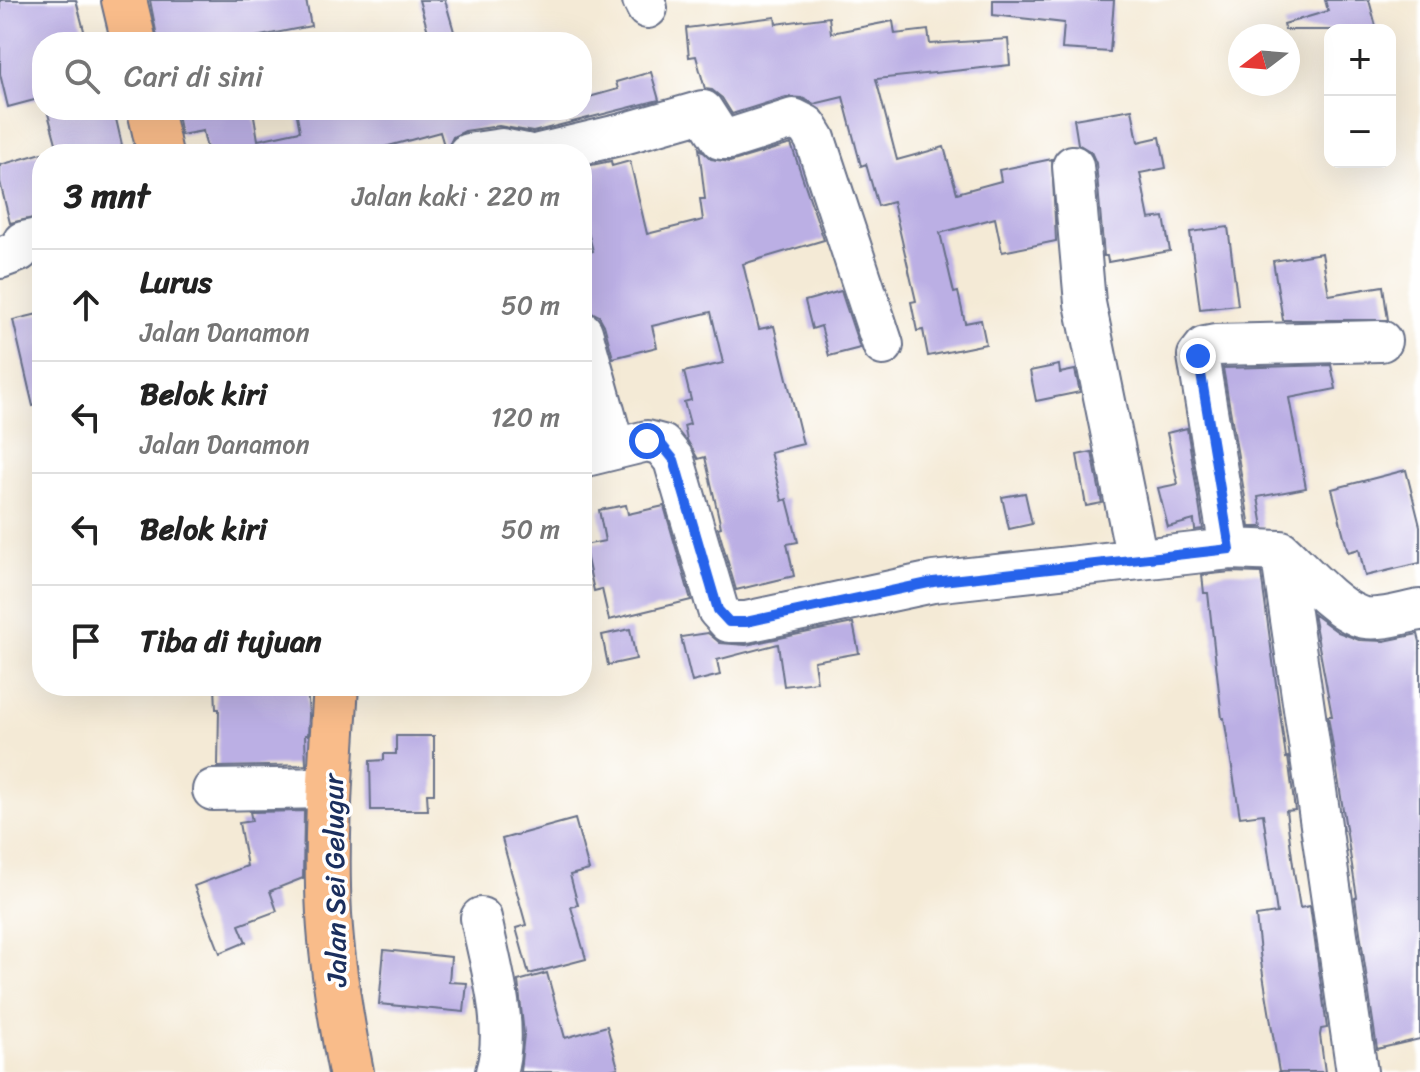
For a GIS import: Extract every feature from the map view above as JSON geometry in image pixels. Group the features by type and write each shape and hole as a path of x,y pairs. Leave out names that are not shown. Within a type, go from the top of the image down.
{"main road":[{"path":"124,0 132,32"},
{"path":"152,120 158,144"},
{"name":"Jalan Sei Gelugur","path":"335,696 330,788 329,914 338,1005 351,1072"}],"street":[{"path":"581,144 703,111 721,139 730,139 793,119 807,126 815,139 883,345"},
{"path":"1073,166 1085,303 1137,559"},
{"path":"0,258 19,251 23,242 32,240"},
{"path":"1230,549 1198,356 1205,347 1215,345 1381,341"},
{"path":"592,407 598,452 647,441 662,445 674,460 718,610 729,622 746,622 933,582 1230,549 1281,551 1338,604 1359,617 1382,617 1420,610"},
{"path":"1281,551 1357,1072"},
{"path":"213,790 330,788"},
{"path":"481,918 499,1015 502,1047 496,1072"}],"building":[{"path":"0,0 76,0 84,32 32,32 32,101 8,107 0,74"},
{"path":"150,0 306,0 311,26 281,32 156,32"},
{"path":"419,0 445,0 454,32 428,32"},
{"path":"993,0 1114,0 1110,52 1062,49 1064,23 993,15"},
{"path":"1325,0 1369,0 1375,24 1324,24 1324,30 1300,30 1300,24 1284,24 1328,11"},
{"path":"775,17 776,24 829,17 831,33 893,21 895,34 928,30 930,44 1008,39 1010,65 876,79 897,160 944,147 957,193 1001,181 999,170 1052,159 1056,241 1002,252 995,218 940,233 954,293 958,292 965,323 981,320 986,344 928,356 923,330 917,331 911,302 916,301 893,202 878,206 866,164 861,166 843,97 814,104 802,98 786,97 732,114 722,98 705,89 696,56 689,57 686,28"},
{"path":"651,72 659,100 592,117 592,96 618,89 616,82"},
{"path":"1132,109 1138,142 1160,137 1166,168 1140,173 1149,219 1164,217 1170,251 1108,262 1107,256 1104,256 1096,163 1091,152 1078,144 1074,119"},
{"path":"50,120 116,120 122,144 56,144"},
{"path":"178,120 255,120 258,140 300,131 298,120 580,120 533,132 499,126 465,131 453,137 450,144 444,144 440,132 396,144 206,144 203,131 181,135"},
{"path":"791,144 824,240 743,264 759,329 774,326 803,444 770,452 782,501 787,499 798,542 787,544 794,576 736,590 718,528 721,527 705,457 698,459 687,440 684,426 690,424 684,402 691,400 684,372 723,363 711,312 652,326 657,347 613,358 604,325 599,316 592,312 592,165 611,161 612,166 630,161 647,234 703,220 700,199 705,199 699,148 711,159 730,162"},
{"path":"32,156 32,218 10,223 0,182 0,165"},
{"path":"1228,227 1238,305 1200,309 1190,232"},
{"path":"1322,253 1329,295 1383,286 1388,320 1283,320 1273,261"},
{"path":"841,291 860,348 829,356 821,326 812,329 805,301"},
{"path":"32,315 32,402 13,320"},
{"path":"1059,365 1060,373 1075,370 1080,392 1036,401 1030,371"},
{"path":"1331,365 1336,389 1289,398 1306,488 1258,497 1263,527 1250,527 1223,368"},
{"path":"1187,428 1203,529 1195,530 1194,520 1168,527 1158,488 1178,484 1167,433"},
{"path":"1092,452 1102,503 1086,506 1077,455"},
{"path":"1406,470 1420,526 1420,563 1365,576 1359,549 1348,552 1332,489"},
{"path":"1025,493 1032,524 1009,529 1002,497"},
{"path":"626,505 628,514 664,506 691,600 609,620 602,589 594,591 592,582 592,543 605,541 599,510"},
{"path":"1261,573 1295,810 1286,811 1294,872 1300,908 1310,906 1327,1028 1321,1029 1320,1035 1325,1072 1279,1072 1256,916 1277,913 1263,814 1240,817 1222,718 1208,593 1204,593 1202,575"},
{"path":"1313,614 1338,632 1359,640 1384,641 1418,634 1420,642 1420,1039 1377,1049 1328,716 1332,716"},
{"path":"853,623 859,653 814,661 817,682 784,686 778,644 717,660 720,675 692,682 681,637 708,633 720,643 746,645"},
{"path":"630,629 636,659 608,665 602,635"},
{"path":"215,696 308,696 306,765 218,767 219,709 216,709"},
{"path":"396,736 434,736 434,794 427,794 428,810 371,810 370,761 384,760 384,754 396,754"},
{"path":"304,811 303,878 270,891 277,911 239,925 246,942 220,953 194,886 247,866 239,823 252,821 250,812"},
{"path":"575,819 589,870 570,875 578,905 571,907 586,959 529,974 516,928 526,925 502,839"},
{"path":"384,950 451,957 449,982 467,983 464,1012 379,1004"},
{"path":"547,973 565,1038 607,1026 618,1068 603,1072 520,1072 524,1034 518,981"}],"route":[{"path":"647,441 662,445 674,460 718,610 729,622 746,622 933,582 1230,549 1198,356"}]}
